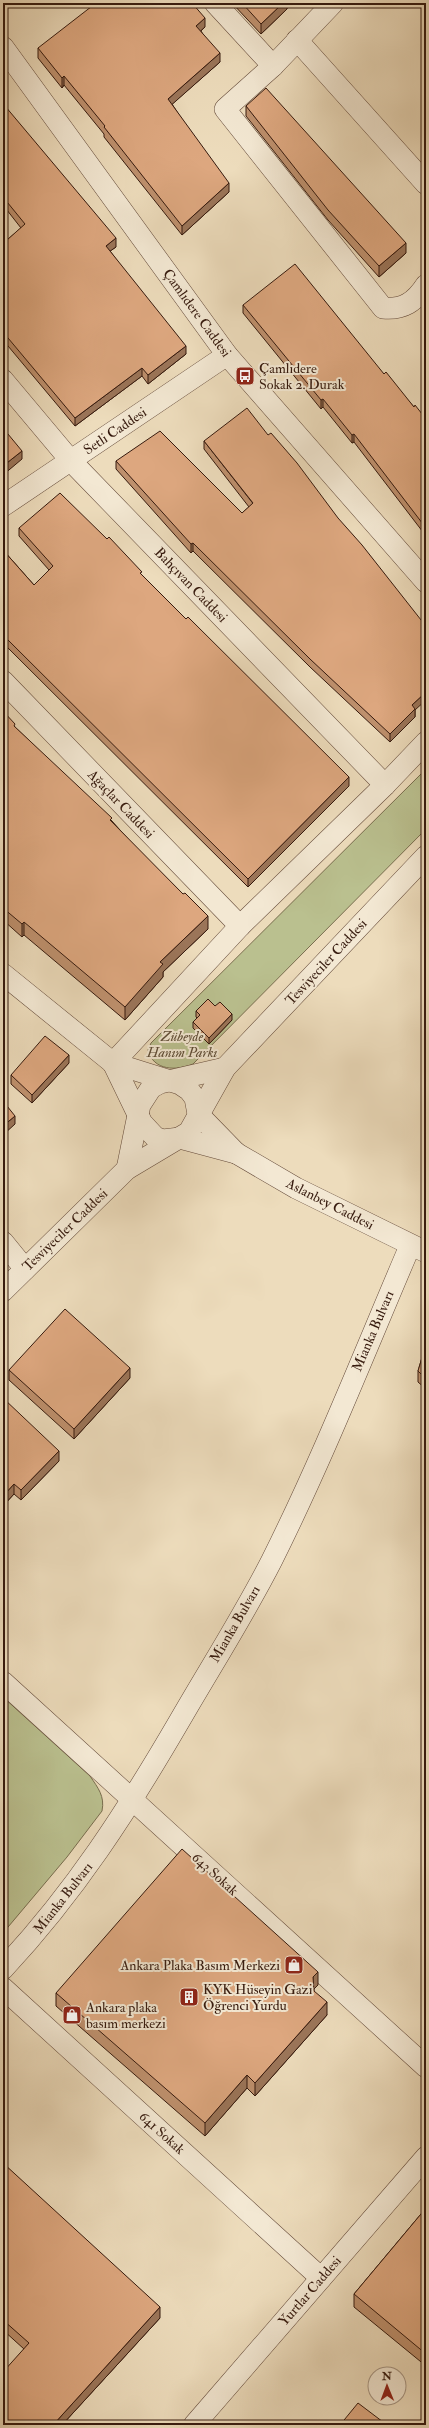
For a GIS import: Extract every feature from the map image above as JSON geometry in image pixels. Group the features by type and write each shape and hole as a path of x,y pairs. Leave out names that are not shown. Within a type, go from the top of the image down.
{"street":[{"path":"216,3 273,66"},
{"path":"333,3 273,66 225,109 383,308 398,308 406,305 420,294 426,285"},
{"path":"297,40 426,184"},
{"name":"Çamlıdere Caddesi","path":"3,47 227,355 426,582"},
{"name":"Setli Caddesi","path":"3,506 227,355"},
{"name":"Bahçıvan Caddesi","path":"3,380 71,461 385,785"},
{"name":"Ağaçlar Caddesi","path":"3,681 240,926"},
{"path":"113,1063 240,926 385,785 426,742"},
{"name":"Tesviyeciler Caddesi","path":"198,1114 225,1068 426,856"},
{"path":"3,974 113,1063 180,1084 188,1090 195,1098 198,1114 194,1125 180,1138"},
{"path":"113,1063 140,1115 142,1123 155,1137 168,1140 180,1138 236,1153"},
{"path":"127,1170 142,1100 151,1088 160,1083 170,1082 225,1068"},
{"path":"198,1114 236,1153"},
{"name":"Tesviyeciler Caddesi","path":"3,1291 127,1170 180,1138"},
{"name":"Aslanbey Caddesi","path":"236,1153 296,1188 418,1249"},
{"path":"3,1242 25,1269"},
{"name":"Mianka Bulvarı","path":"3,1970 38,1932 84,1873 134,1799 271,1561 418,1249"},
{"name":"643 Sokak","path":"3,1682 134,1799 426,2066"},
{"name":"641 Sokak","path":"3,1988 321,2278"},
{"name":"Yurtlar Caddesi","path":"194,2425 426,2157"}],"green space":[{"name":"Zübeyde Hanım Parkı","path":"426,769 426,829 193,1064 180,1068 166,1068 155,1062 148,1050 151,1043"},
{"path":"3,1697 90,1776 102,1796 103,1806 102,1811 67,1857 3,1933"}],"building":[{"path":"96,3 192,3 205,18 196,26 220,53 168,99 229,183 182,226 104,127 105,126 64,76 62,78 38,48"},
{"path":"242,3 283,3 261,24"},
{"path":"266,88 406,243 379,266 328,210 246,106"},
{"path":"5,106 116,238 106,246 186,346 148,375 142,368 75,418 3,332 3,235 7,240 25,224 3,197 3,108"},
{"path":"295,264 384,374 386,372 414,407 415,405 426,419 426,528 354,434 352,435 323,399 321,400 243,305"},
{"path":"247,408 268,435 271,433 297,463 338,518 362,545 425,625 423,626 426,630 426,692 412,705 415,709 390,734 310,659 193,543 191,544 116,461 160,431 242,513 253,503 204,441"},
{"path":"3,428 22,451 3,466"},
{"path":"60,493 107,539 109,537 142,572 140,573 186,619 188,617 349,777 248,879 3,635 3,550 34,585 53,566 19,528"},
{"path":"3,711 15,724 14,726 112,818 110,820 183,894 185,893 208,916 160,962 163,964 125,1007 24,922 22,924 3,908"},
{"path":"208,999 215,1006 220,1002 232,1014 209,1038 193,1022 200,1015 196,1011"},
{"path":"45,1036 69,1055 32,1095 11,1075"},
{"path":"3,1101 15,1116 3,1126"},
{"path":"65,1309 130,1368 74,1429 9,1370"},
{"path":"426,1344 426,1379 418,1371"},
{"path":"3,1398 59,1451 21,1490 14,1484 3,1496"},
{"name":"KYK Hüseyin Gazi Öğrenci Yurdu","path":"182,1849 318,1972 313,1977 314,1991 327,2002 255,2083 247,2075 205,2123 56,1993"},
{"path":"3,2163 160,2307 53,2425 3,2425 3,2372 29,2343 3,2320"},
{"path":"426,2208 426,2354 354,2294"},
{"path":"358,2403 387,2425 340,2425"}],"place":[{"name":"Çamlıdere Sokak 2. Durak","path":"245,376"},
{"name":"Ankara Plaka Basım Merkezi","path":"294,1965"},
{"name":"KYK Hüseyin Gazi Öğrenci Yurdu","path":"189,1997"},
{"name":"Ankara plaka basım merkezi","path":"72,2015"}]}
